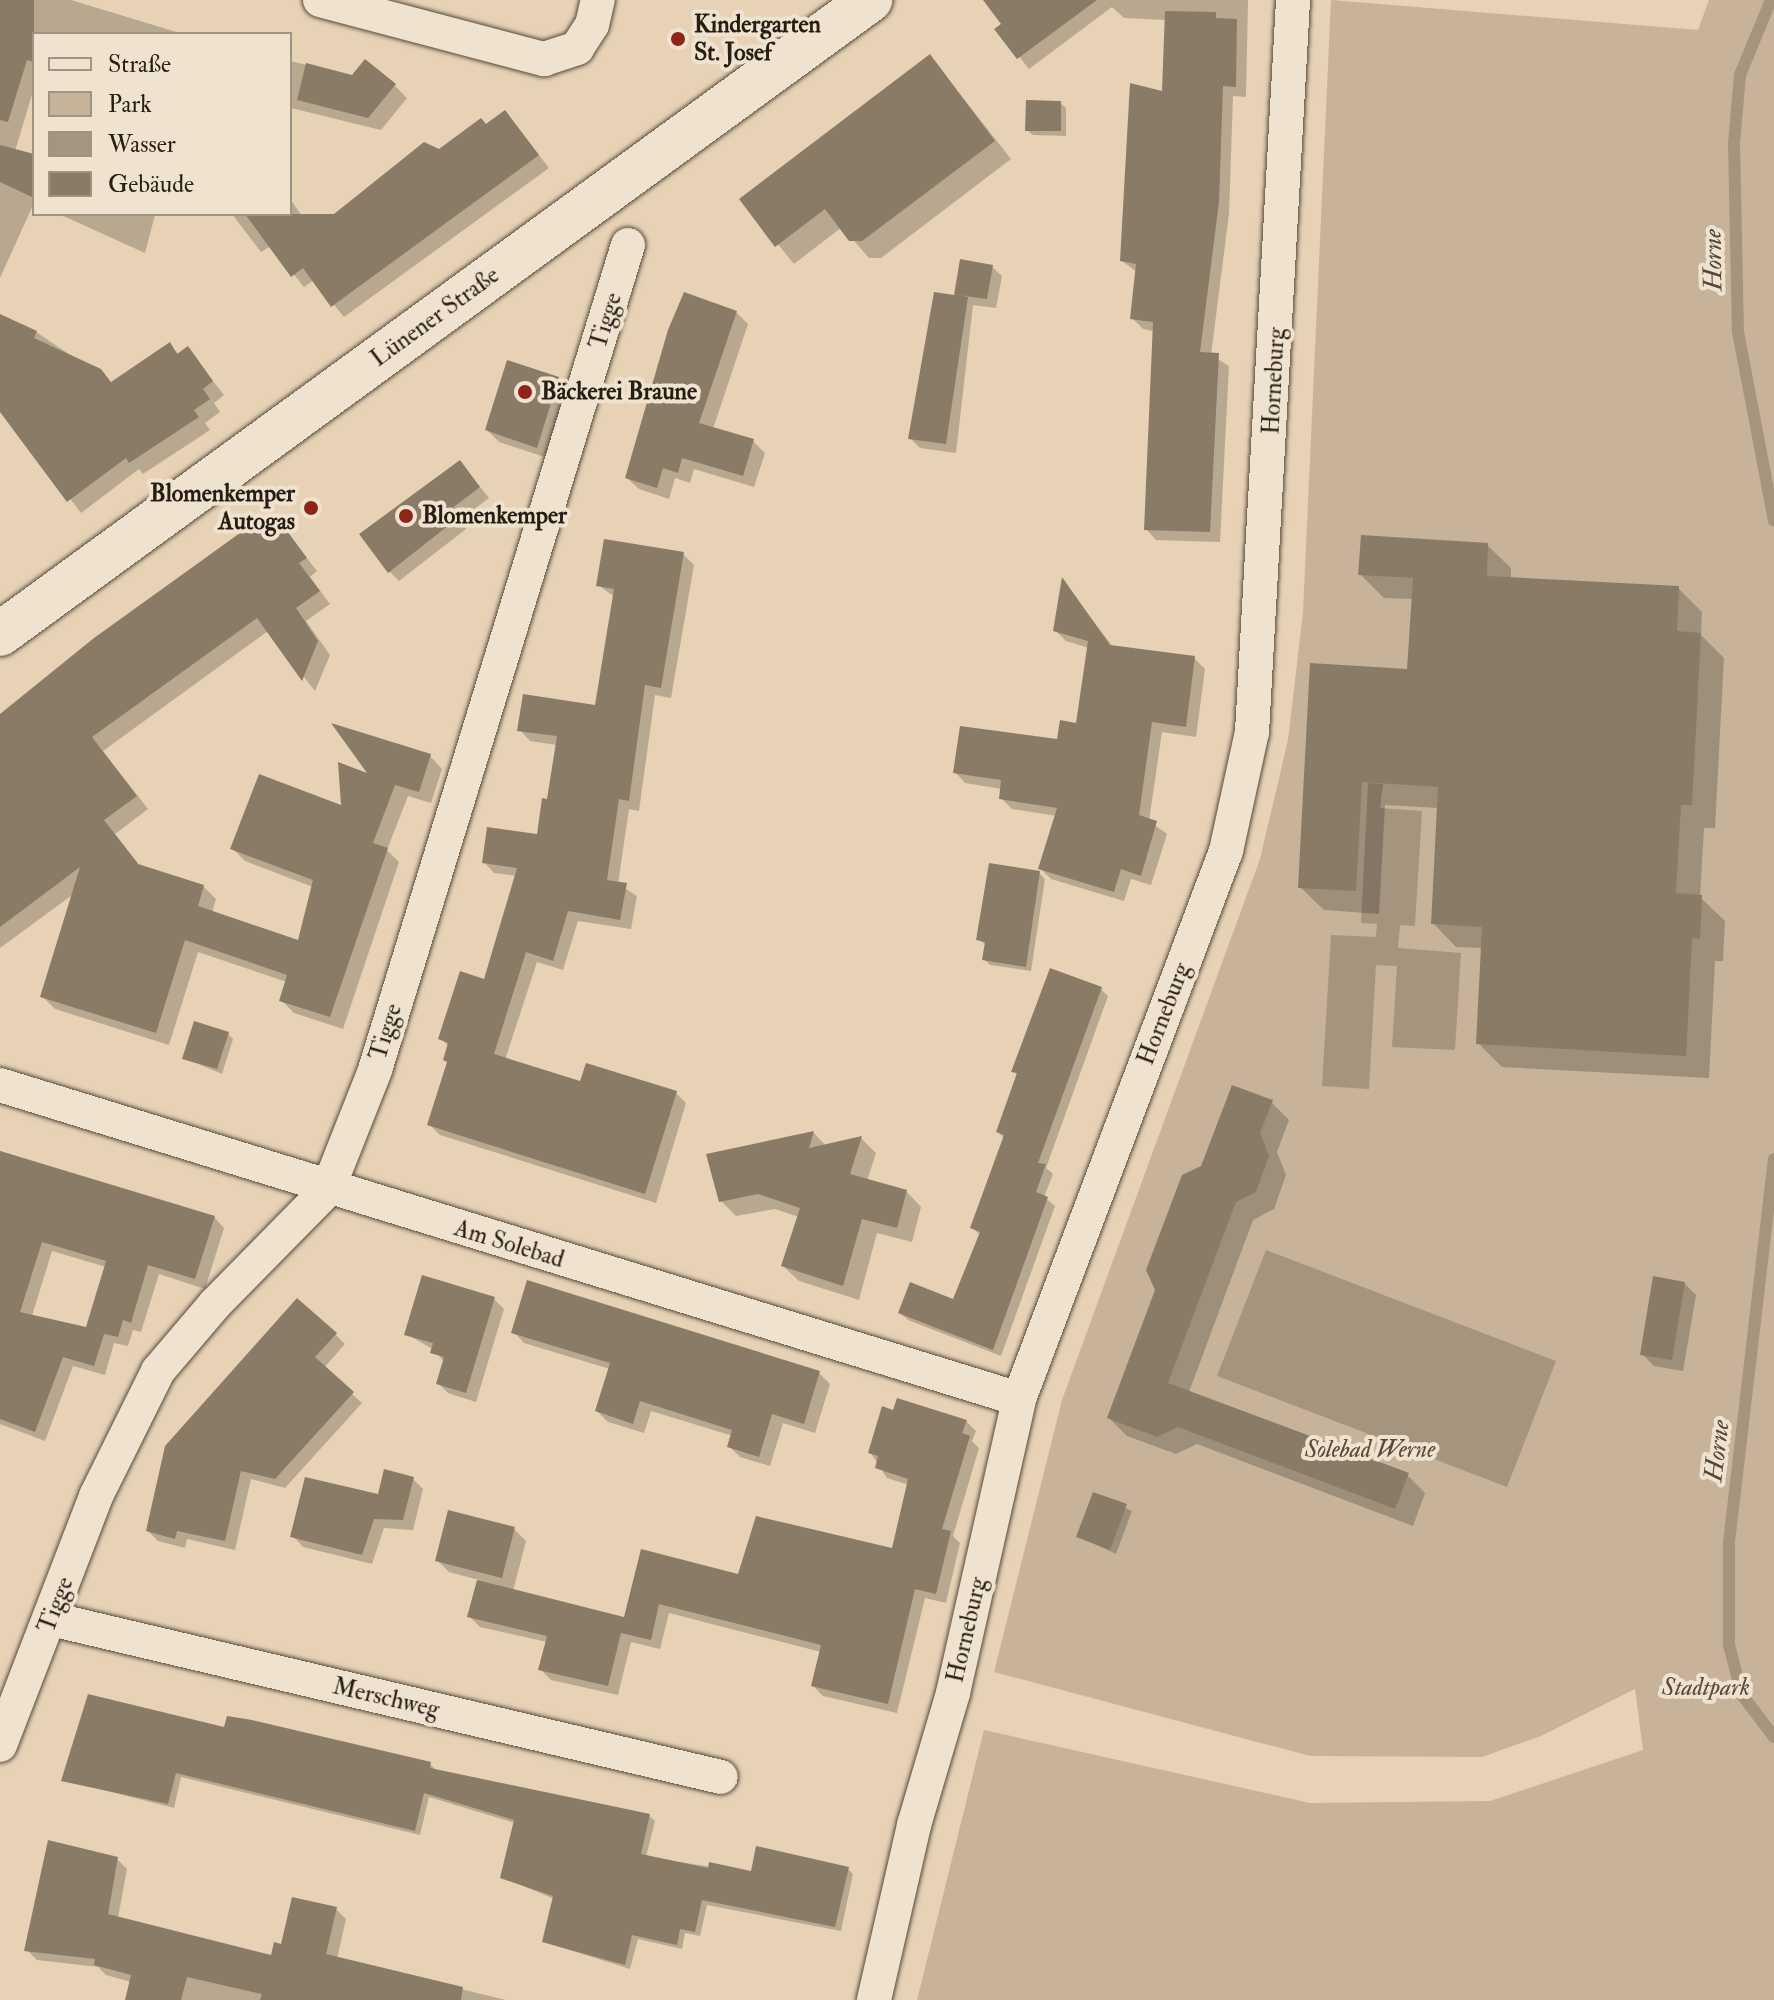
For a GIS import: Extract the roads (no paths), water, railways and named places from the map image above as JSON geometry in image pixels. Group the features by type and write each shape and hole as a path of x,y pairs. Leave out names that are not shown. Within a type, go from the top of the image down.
{"main road":[{"name":"Lünener Straße","path":"1,631 870,0"}],"street":[{"path":"320,0 544,59 577,48 595,12"},
{"name":"Horneburg","path":"874,2000 914,1825 953,1693 1019,1399 1226,851 1252,732 1293,0"},
{"name":"Tigge","path":"0,1745 96,1496 158,1371 215,1304 328,1189 379,1055 628,245"},
{"name":"Am Solebad","path":"0,1085 328,1189 1019,1399"},
{"name":"Merschweg","path":"51,1619 721,1777"}],"water":[{"path":"1368,783 1383,784 1380,808 1422,811 1415,926 1400,925 1398,948 1461,953 1455,1050 1392,1047 1397,966 1376,965 1369,1089 1322,1086 1331,935 1376,937 1377,924 1361,923"},
{"path":"1266,1250 1556,1361 1507,1487 1217,1376"}],"waterway":[{"name":"Horne","path":"1771,0 1740,75 1734,143 1738,332 1774,521"},
{"name":"Horne","path":"1774,1159 1729,1542 1729,1645 1742,1695 1774,1737"}],"place":[{"name":"Kindergarten St. Josef","path":"678,39"},
{"name":"Bäckerei Braune","path":"525,392"},
{"name":"Blomenkemper Autogas","path":"311,508"},
{"name":"Blomenkemper","path":"406,516"}],"park label":[{"name":"Solebad Werne","path":"1370,1450"},
{"name":"Stadtpark","path":"1706,1688"}]}
